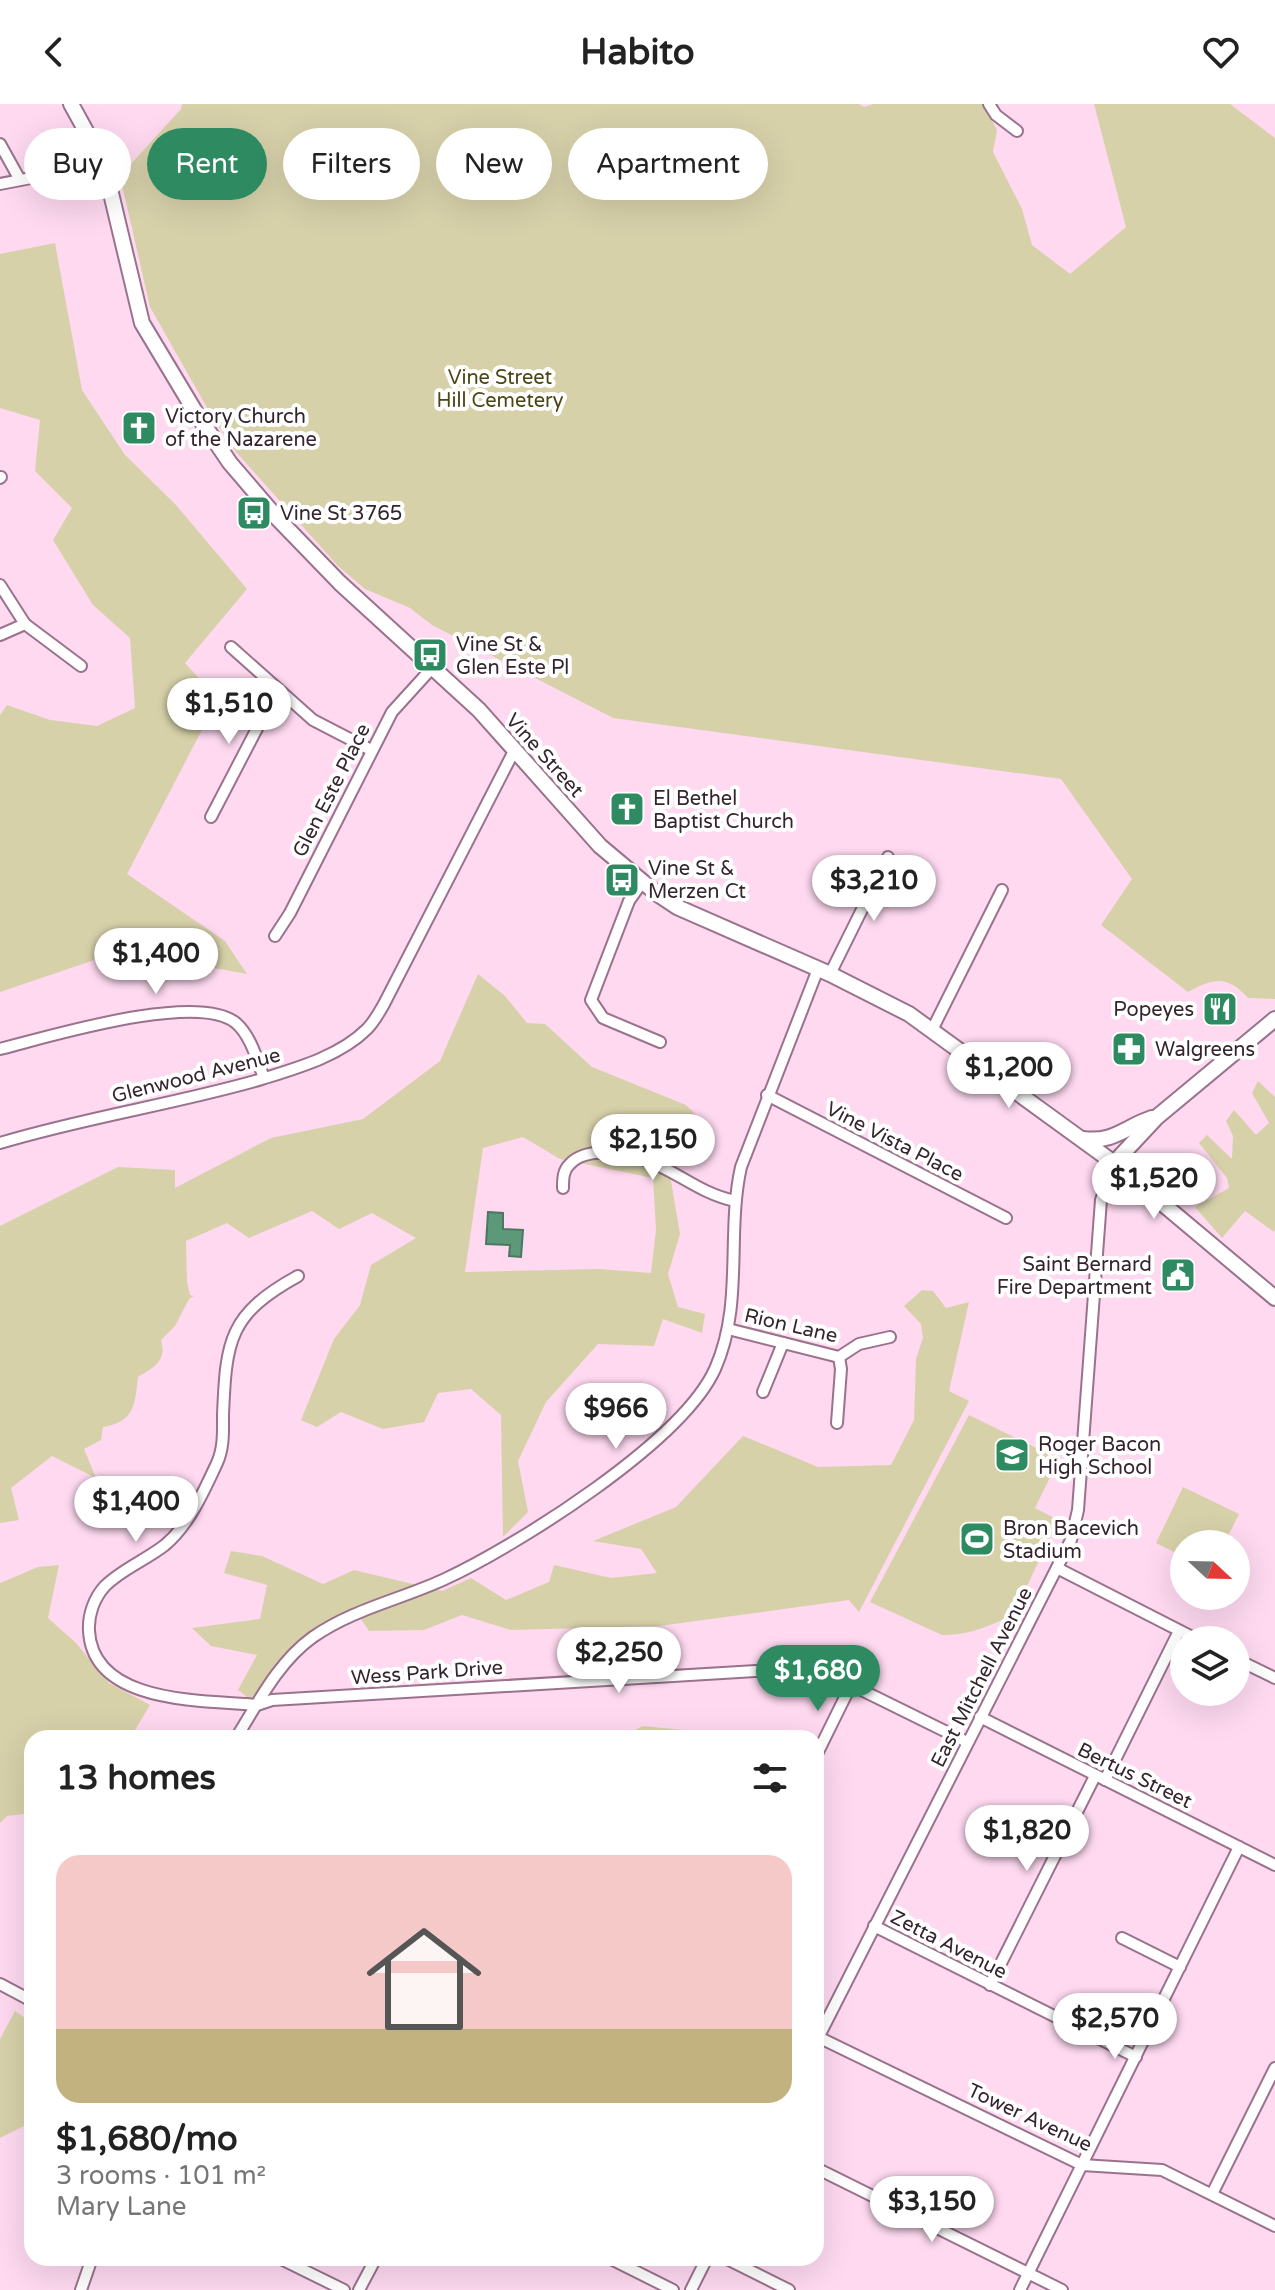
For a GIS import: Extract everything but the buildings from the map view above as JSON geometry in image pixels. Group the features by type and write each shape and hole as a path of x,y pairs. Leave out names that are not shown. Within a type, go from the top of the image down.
{"main road":[{"name":"Vine Street","path":"71,104 84,128"},
{"name":"Vine Street","path":"112,200 139,314 153,343 230,463 278,519 340,583 479,710 600,846 677,907 824,972 909,1014 1114,1163 1275,1298"},
{"path":"1114,1163 1157,1117 1275,1019"},
{"path":"1081,1139 1112,1138 1131,1125 1157,1117"}],"street":[{"path":"989,104 1002,121 1017,131"},
{"path":"0,144 20,180"},
{"path":"0,184 24,179"},
{"path":"0,585 25,624 81,666"},
{"path":"0,635 25,624"},
{"path":"231,647 313,720 371,750"},
{"name":"Glen Este Place","path":"275,936 290,913 392,712 432,668"},
{"path":"211,817 277,690"},
{"name":"Glenwood Avenue","path":"0,1143 44,1130 211,1094 289,1071 336,1051 367,1029 514,751"},
{"path":"241,1730 281,1668 312,1638 357,1613 444,1579 504,1549 632,1460 693,1403 714,1371 728,1329 735,1276 735,1201 747,1147 767,1095 824,972 888,857"},
{"path":"643,881 629,901 591,1000 603,1018 660,1042"},
{"path":"932,1030 1002,890"},
{"path":"0,1049 136,1015 214,1014 228,1018 244,1032 264,1078"},
{"name":"Vine Vista Place","path":"767,1095 1006,1218"},
{"path":"563,1188 569,1164 578,1158 621,1154 646,1160 704,1191 735,1201"},
{"name":"East Mitchell Avenue","path":"824,2024 1071,1540 1078,1510 1097,1232 1101,1200 1114,1163"},
{"name":"Wess Park Drive","path":"298,1276 268,1293 252,1307 231,1342 225,1363 219,1460 189,1517 163,1546 104,1587 95,1601 88,1626 89,1638 97,1658 115,1676 137,1689 161,1696 257,1705 272,1700 794,1667 819,1670 967,1742"},
{"name":"Rion Lane","path":"728,1329 839,1357 859,1344 890,1337"},
{"path":"763,1392 783,1343"},
{"path":"837,1423 839,1357"},
{"path":"1057,1568 1170,1626"},
{"path":"990,1985 1170,1648"},
{"path":"1250,1666 1275,1678"},
{"path":"824,1740 851,1685"},
{"name":"Bertus Street","path":"980,1717 1275,1865"},
{"path":"1020,2290 1239,1847"},
{"name":"Zetta Avenue","path":"874,1926 1136,2057"},
{"path":"1122,1938 1180,1967"},
{"path":"0,1984 24,1997"},
{"name":"Tower Avenue","path":"824,2041 1082,2165 1162,2170 1275,2226"},
{"path":"1212,2194 1275,2068"},
{"path":"824,2172 1062,2290"},
{"path":"81,2290 89,2266"},
{"path":"295,2266 344,2290"},
{"path":"359,2290 372,2266"},
{"path":"625,2266 673,2290"},
{"path":"691,2290 703,2266"},
{"path":"741,2266 789,2290"}],"green space":[{"name":"Vine Street Hill Cemetery","path":"182,104 859,104 864,107 873,104 983,104 997,130 993,152 1022,209 1032,245 1070,274 1126,227 1094,104 1230,104 1275,138 1275,999 1248,998 1233,985 1220,981 1188,992 1101,925 1132,879 1061,779 613,718 432,625 410,608 365,589 338,566 236,452 210,413 150,307 125,200 131,200 131,164 147,146 147,200 267,200 267,128 164,128"},
{"path":"55,243 82,390 125,455 175,504 247,589 185,663 218,699 127,874 225,941 247,974 121,951 0,992 0,715 7,705 50,720 97,726 135,708 130,638 93,605 53,540 72,508 35,471 40,420 0,408 0,254"},
{"path":"478,974 505,996 527,1023 545,1024 592,1067 686,1105 711,1130 702,1148 682,1137 666,1151 680,1234 668,1274 678,1307 705,1314 702,1333 663,1319 654,1346 598,1344 546,1402 518,1461 528,1512 503,1537 501,1415 471,1389 438,1393 424,1422 383,1429 341,1412 317,1427 301,1420 334,1339 360,1305 371,1265 416,1238 372,1213 339,1229 312,1211 249,1238 227,1223 186,1241 187,1282 190,1295 194,1296 189,1299 175,1326 161,1340 161,1359 138,1377 131,1411 121,1421 103,1427 101,1440 84,1449 96,1478 52,1456 11,1488 19,1520 0,1523 0,1226 118,1167 175,1170 175,1188 271,1138 363,1119 440,1061","holes":["523,1137 560,1159 653,1178 656,1230 651,1273 600,1269 465,1272 483,1148"]},
{"path":"1258,1081 1275,1097 1275,1230 1245,1211 1222,1238 1195,1207 1229,1188 1227,1178 1199,1143 1207,1135 1232,1159 1233,1136 1226,1121 1234,1110 1256,1135 1269,1123 1252,1093"},
{"path":"922,1290 933,1291 946,1308 969,1302 949,1391 969,1401 859,1612 849,1600 659,1626 511,1630 462,1615 424,1630 369,1631 357,1613 312,1638 257,1705 238,1690 257,1655 211,1646 192,1628 260,1619 267,1585 224,1573 231,1551 262,1556 323,1584 354,1570 442,1591 471,1578 506,1600 549,1582 554,1565 611,1578 657,1573 641,1549 593,1541 676,1507 743,1436 818,1467 891,1465 914,1420 916,1359 923,1338 921,1324 904,1306"},
{"name":"Bron Bacevich Stadium","path":"969,1415 1059,1459 1035,1508 1058,1520 1014,1614 980,1629 942,1635 870,1602"},
{"path":"1183,1487 1239,1514 1231,1530 1170,1530 1170,1550 1156,1543"},
{"path":"59,1565 48,1618 76,1643 109,1683 150,1705 135,1730 24,1730 24,1814 7,1816 0,1823 0,1583 38,1567"},
{"path":"643,1726 683,1730 635,1730"},
{"path":"15,2011 24,2017 24,2126 0,2138 0,2039"}],"shaded area":[{"path":"488,1212 503,1213 503,1229 523,1230 521,1257 509,1256 510,1245 486,1244"}],"place":[{"name":"Victory Church of the Nazarene","path":"139,428"},
{"name":"Vine St 3765","path":"254,513"},
{"name":"Vine St & Glen Este Pl","path":"430,655"},
{"name":"El Bethel Baptist Church","path":"627,809"},
{"name":"Vine St & Merzen Ct","path":"622,880"},
{"name":"Popeyes","path":"1220,1009"},
{"name":"Walgreens","path":"1129,1049"},
{"name":"Saint Bernard Fire Department","path":"1178,1275"},
{"name":"Roger Bacon High School","path":"1012,1455"},
{"name":"Bron Bacevich Stadium","path":"977,1539"}]}
